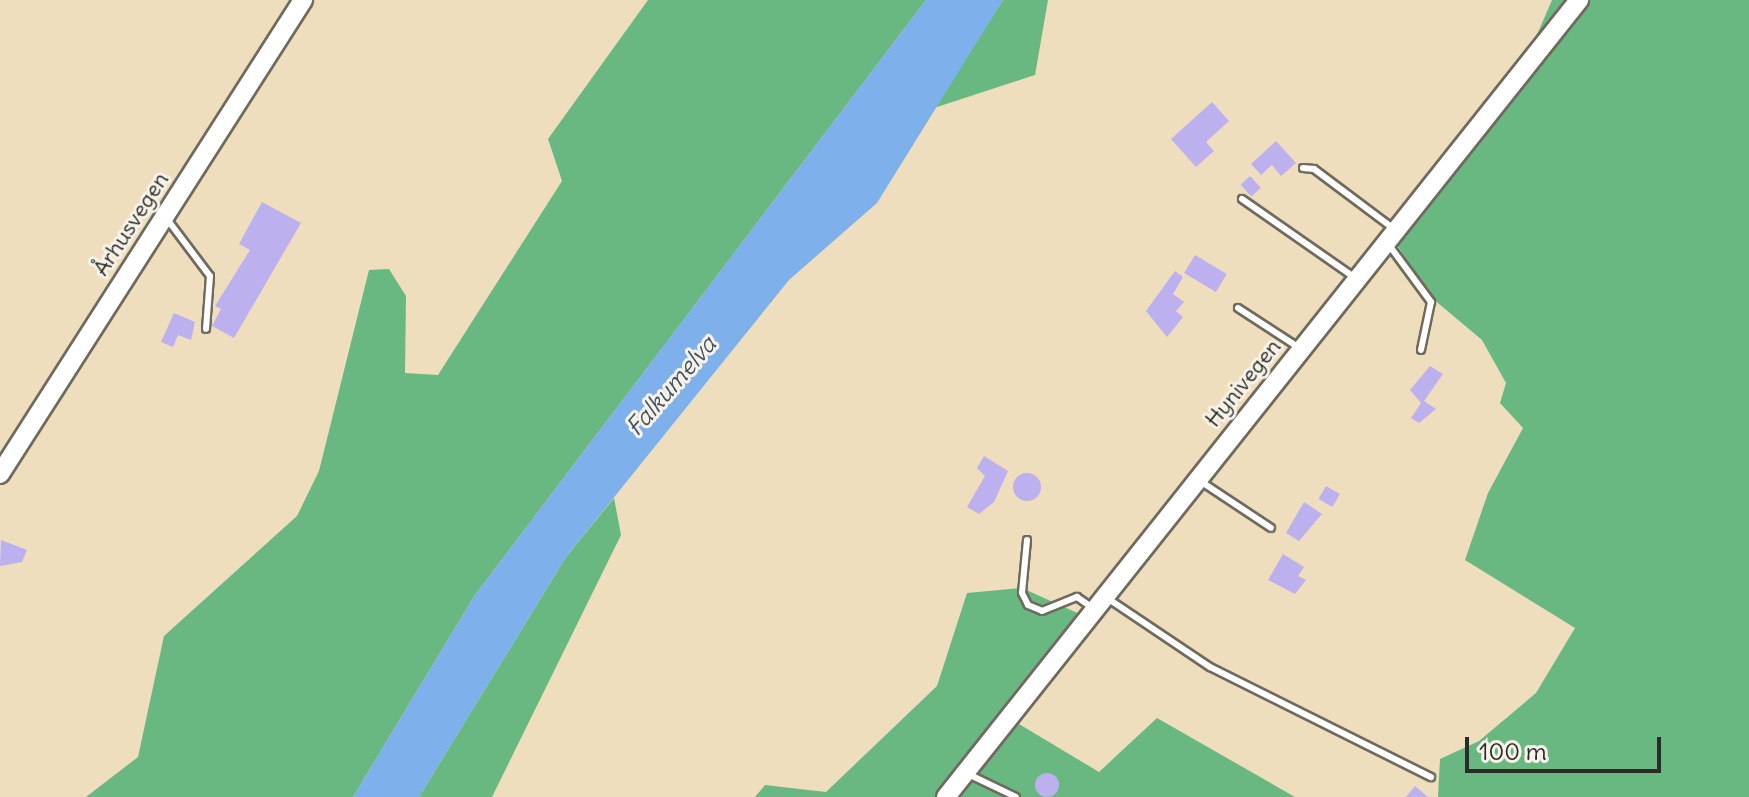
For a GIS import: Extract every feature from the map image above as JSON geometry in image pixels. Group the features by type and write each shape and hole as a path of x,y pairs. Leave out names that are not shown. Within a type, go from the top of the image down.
{"main road":[{"name":"Århusvegen","path":"0,474 303,0"},
{"name":"Hynivegen","path":"946,797 1579,0"}],"lane":[{"path":"1303,168 1314,169 1391,236 1431,302 1421,350"},
{"path":"1242,199 1356,280"},
{"path":"164,216 210,276 206,329"},
{"path":"1238,308 1301,349"},
{"path":"1197,479 1271,528"},
{"path":"1027,540 1028,605 1042,611 1077,597 1099,602 1210,667 1431,777"},
{"path":"965,772 1016,797"}],"green space":[{"path":"648,0 926,0 475,595 353,797 86,797 138,757 164,636 297,516 319,471 369,270 389,269 406,296 405,373 438,375 562,181 548,139"},
{"path":"1003,0 1048,0 1035,75 934,108"},
{"path":"1552,0 1749,0 1749,797 1438,797 1440,759 1479,741 1536,693 1575,628 1465,560 1488,493 1523,428 1500,403 1506,383 1482,340 1426,293 1392,236 1394,217 1536,37"},
{"path":"614,498 621,535 492,797 419,797 566,557"},
{"path":"1022,588 1084,616 1019,724 1099,772 1157,718 1295,797 755,797 765,785 826,792 937,686 967,593"}],"water":[{"name":"Falkumelva","path":"926,0 1003,0 877,203 789,280 566,557 419,797 353,797 475,595"}],"building":[{"path":"1212,102 1229,121 1206,142 1214,151 1196,167 1171,139"},
{"path":"1276,141 1296,163 1281,176 1272,165 1261,175 1251,164"},
{"path":"1250,176 1261,188 1251,197 1240,185"},
{"path":"262,202 301,223 234,338 212,326 221,309 215,306 250,250 239,244"},
{"path":"1195,255 1227,274 1216,292 1184,273"},
{"path":"1175,271 1183,277 1173,294 1184,302 1176,311 1183,317 1167,337 1146,311"},
{"path":"174,313 195,322 191,340 178,335 173,347 161,342"},
{"path":"1430,366 1443,374 1424,401 1436,409 1419,423 1411,418 1421,403 1410,390"},
{"path":"984,456 1008,471 994,502 979,514 967,507 985,476 977,468"},
{"path":"1027,473 1037,477 1041,487 1037,497 1027,501 1017,497 1013,487 1017,477"},
{"path":"1326,486 1340,494 1332,507 1318,499"},
{"path":"1304,502 1322,514 1299,541 1286,533"},
{"path":"1,540 27,550 22,562 0,566"},
{"path":"1283,554 1304,567 1298,576 1306,580 1295,594 1268,580"},
{"path":"1047,773 1056,776 1059,785 1056,794 1047,797 1038,794 1035,785 1038,776"},
{"path":"1415,786 1428,797 1406,797"}]}
